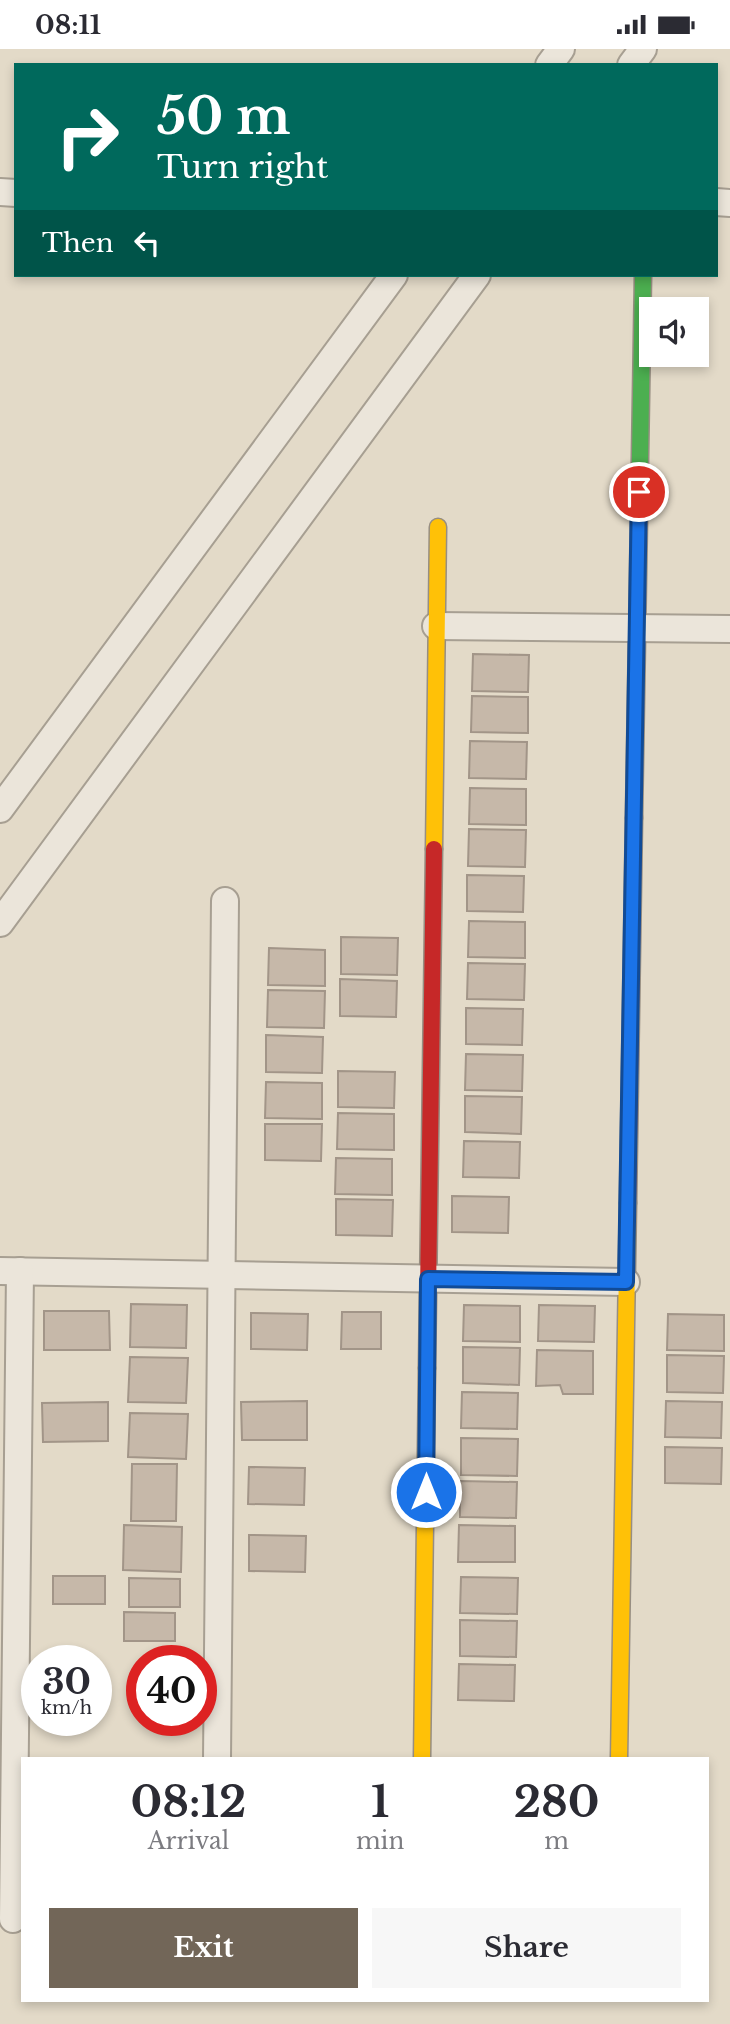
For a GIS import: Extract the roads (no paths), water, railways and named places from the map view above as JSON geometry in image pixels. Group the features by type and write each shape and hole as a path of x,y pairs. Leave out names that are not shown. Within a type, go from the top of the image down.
{"street":[{"path":"0,809 393,277"},
{"path":"0,923 476,277"},
{"path":"619,1757 643,277"},
{"path":"422,1757 438,527"},
{"path":"436,626 730,629"},
{"path":"217,1757 225,901"},
{"path":"13,1919 10,1271 626,1282"}]}
